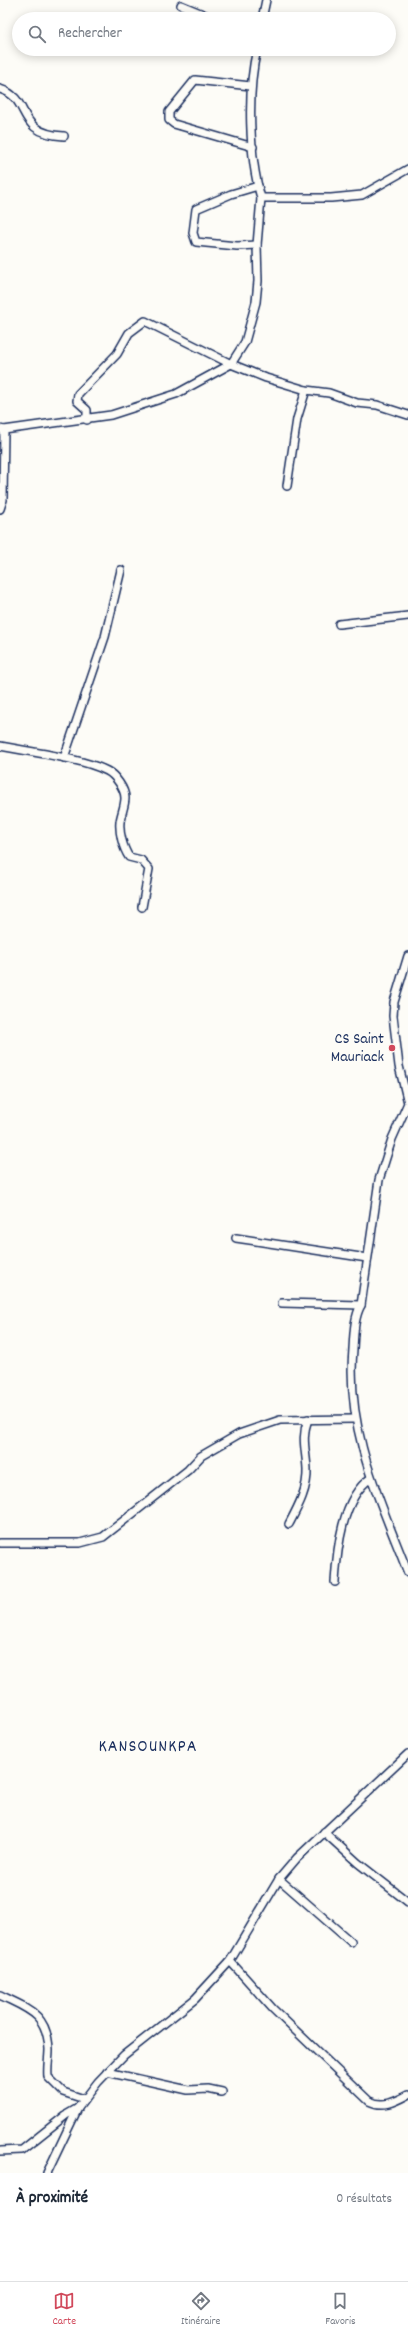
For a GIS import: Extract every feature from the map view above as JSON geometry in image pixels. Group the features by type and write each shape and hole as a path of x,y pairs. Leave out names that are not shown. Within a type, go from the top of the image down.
{"street":[{"path":"263,12 266,0"},
{"path":"181,5 198,12"},
{"path":"0,509 3,500 2,429 111,416 176,394 231,364 245,342 256,302 258,281 257,245 261,198 253,147 251,86 255,56"},
{"path":"251,86 195,80 169,112 169,120 174,124 253,147"},
{"path":"0,89 10,94 17,101 35,129 50,135 64,136"},
{"path":"261,198 331,198 362,195 408,169"},
{"path":"257,245 237,246 196,242 193,233 196,209 231,194 258,186"},
{"path":"87,420 86,410 77,401 78,394 117,354 129,333 145,321 231,364 266,378 306,390 329,393 357,403 377,405 408,415"},
{"path":"287,486 297,419 306,390"},
{"path":"64,758 106,636 122,570"},
{"path":"339,624 408,616"},
{"path":"0,746 64,758 107,771 122,786 125,799 120,822 124,849 129,857 141,860 149,869 142,907"},
{"path":"408,956 394,1002 393,1016 399,1066 408,1103 392,1139 379,1180 361,1305 355,1320 351,1365 354,1419 371,1478 408,1573"},
{"path":"236,1238 367,1258"},
{"path":"282,1303 361,1305"},
{"path":"0,1543 80,1543 103,1537 188,1470 201,1456 239,1434 280,1420 354,1419"},
{"path":"289,1524 299,1505 306,1484 308,1470 303,1432 308,1420"},
{"path":"335,1582 338,1547 344,1520 360,1489 371,1478"},
{"path":"48,2173 78,2108 107,2072 140,2041 176,2016 195,1999 230,1962 279,1879 296,1858 408,1754"},
{"path":"324,1832 358,1863 408,1902"},
{"path":"279,1879 351,1942"},
{"path":"230,1962 273,2009 370,2101 380,2105 394,2102 408,2095"},
{"path":"0,1995 35,2014 46,2026 49,2050 47,2064 48,2077 63,2092 84,2099"},
{"path":"107,2072 188,2090 208,2089 222,2092"},
{"path":"0,2151 22,2150 66,2115 78,2108"}],"place":[{"name":"CS Saint Mauriack","path":"392,1048"}],"district":[{"name":"KANSOUNKPA","path":"148,1747"}]}
